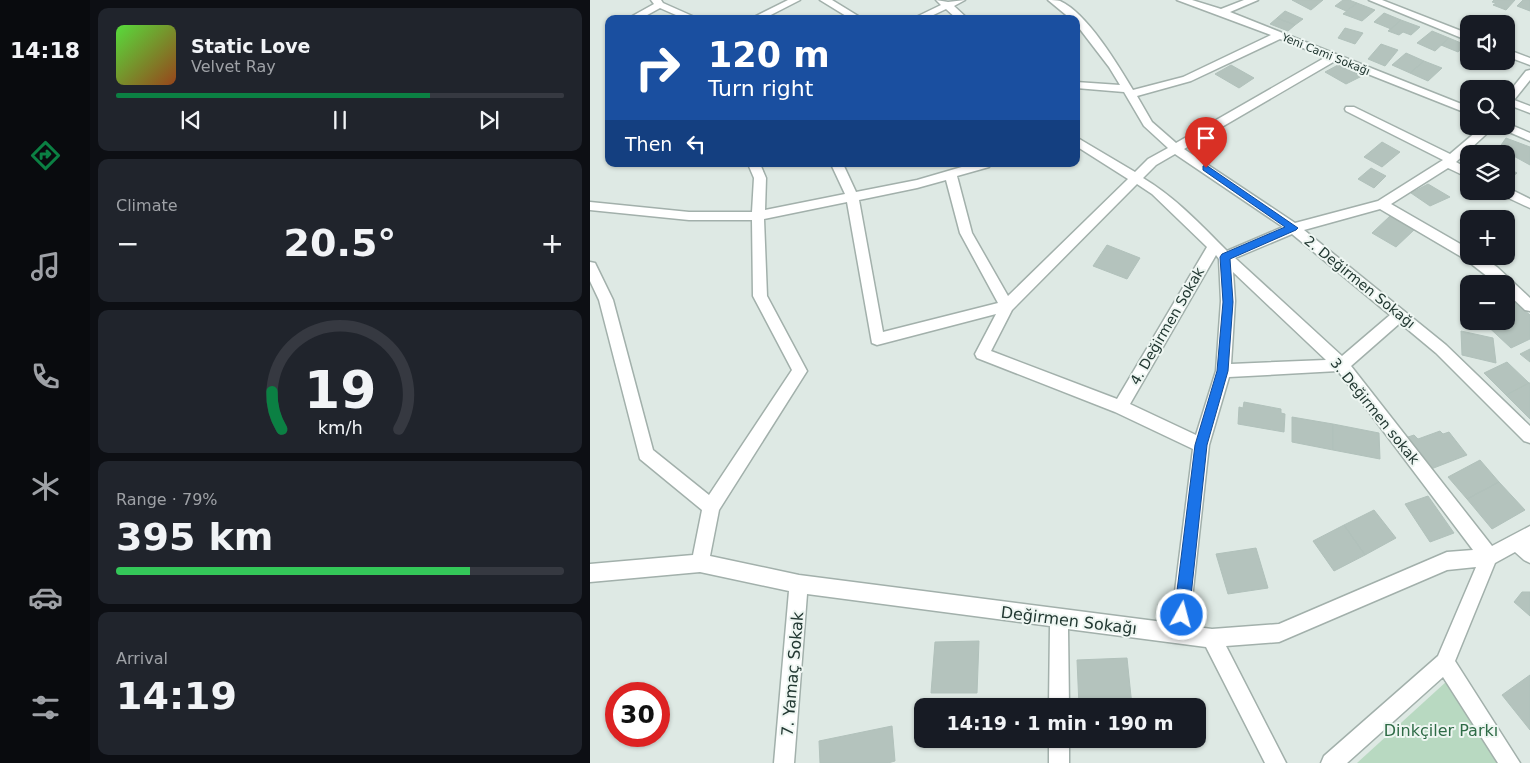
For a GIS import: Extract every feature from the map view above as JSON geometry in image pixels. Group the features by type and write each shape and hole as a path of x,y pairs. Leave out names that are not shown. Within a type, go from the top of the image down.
{"street":[{"path":"764,15 795,0"},
{"path":"825,0 851,15"},
{"path":"923,15 944,2 960,0"},
{"name":"2. Değirmen Sokağı","path":"1053,0 1073,15"},
{"name":"Yeni Cami Sokağı","path":"1182,0 1280,35 1460,107"},
{"path":"1220,12 1253,0"},
{"path":"1374,0 1460,34"},
{"path":"944,2 959,15"},
{"path":"638,15 658,3 685,15"},
{"name":"2. Değirmen Sokağı","path":"1080,22 1114,66 1148,124 1175,148 1293,228 1400,315 1441,349 1530,436"},
{"path":"1080,85 1128,91 1187,79 1280,35"},
{"path":"1515,56 1530,62"},
{"path":"1201,445 1120,407 982,354 1007,306 1134,177 1152,162 1175,148 1334,57"},
{"path":"1515,92 1530,73"},
{"path":"1515,105 1530,110"},
{"path":"1350,109 1460,168"},
{"path":"1515,130 1530,137"},
{"path":"1179,634 1201,445 1223,371 1228,302 1225,257 1293,228 1382,204 1450,162 1480,135"},
{"name":"3. Değirmen sokak","path":"1080,143 1156,191 1342,365 1489,557"},
{"path":"700,563 711,508 800,371 760,296 758,216 760,178 755,167"},
{"path":"838,167 852,197 877,339 1007,306"},
{"path":"590,206 688,216 758,216 917,184 974,167"},
{"path":"950,174 966,234 1007,306"},
{"path":"1515,196 1530,204"},
{"path":"1382,204 1460,251"},
{"name":"4. Değirmen Sokak","path":"1120,407 1215,245"},
{"path":"1483,265 1496,275"},
{"path":"590,267 606,300 646,454 711,508"},
{"path":"1515,292 1530,306"},
{"path":"1223,371 1342,365 1400,315"},
{"name":"Değirmen Sokağı","path":"590,573 700,563 799,584 1212,638 1279,633 1447,561 1489,557 1526,544"},
{"path":"1332,763 1445,663 1489,557"},
{"name":"7. Yamaç Sokak","path":"784,763 799,584"},
{"path":"1059,618 1059,698"},
{"path":"1212,638 1276,763"},
{"path":"1445,663 1510,763"},
{"path":"1059,748 1059,763"}],"green space":[{"name":"Dinkçiler Parkı","path":"1447,681 1502,763 1357,763"}],"building":[{"path":"1292,0 1323,0 1311,10"},
{"path":"1343,0 1357,3 1346,11 1335,6"},
{"path":"1494,0 1515,0 1506,10 1493,5 1496,3 1492,2"},
{"path":"1523,0 1530,0 1530,11 1517,6"},
{"path":"1357,3 1375,10 1362,21 1343,14"},
{"path":"1285,11 1303,19 1295,25 1277,18"},
{"path":"1384,13 1401,20 1391,29 1374,22"},
{"path":"1277,18 1295,25 1288,31 1270,24"},
{"path":"1401,20 1420,27 1411,35 1403,32 1399,35 1388,31"},
{"path":"1345,28 1363,33 1355,44 1338,38"},
{"path":"1432,31 1449,38 1435,51 1417,43"},
{"path":"1449,38 1460,43 1460,50 1458,52 1441,45"},
{"path":"1381,44 1398,50 1385,66 1368,59"},
{"path":"1406,53 1424,61 1410,73 1392,65"},
{"path":"1424,61 1442,68 1428,81 1410,73"},
{"path":"1231,65 1254,78 1239,88 1215,74"},
{"path":"1338,65 1362,76 1346,84 1325,72"},
{"path":"1506,138 1530,147 1530,165 1515,157 1515,145 1501,145"},
{"path":"1382,142 1400,152 1382,167 1364,157"},
{"path":"1371,168 1386,176 1374,188 1358,179"},
{"path":"1428,184 1450,197 1430,206 1411,193"},
{"path":"1390,216 1414,230 1396,247 1372,233"},
{"path":"1107,245 1140,258 1127,279 1093,266"},
{"path":"1515,302 1530,315 1530,339 1511,348 1492,330 1515,330"},
{"path":"1461,331 1493,338 1496,363 1462,355"},
{"path":"1530,349 1530,362 1520,354"},
{"path":"1507,362 1529,383 1506,395 1484,373"},
{"path":"1530,383 1530,419 1506,395"},
{"path":"1244,402 1281,409 1281,413 1285,414 1284,432 1238,424 1239,407 1243,408"},
{"path":"1292,417 1333,424 1333,450 1292,442"},
{"path":"1333,424 1379,433 1380,459 1333,450"},
{"path":"1440,431 1443,434 1449,432 1467,455 1426,471 1402,439 1414,435 1418,439"},
{"path":"1480,460 1499,482 1467,499 1448,477"},
{"path":"1499,482 1525,510 1492,529 1467,499"},
{"path":"1428,496 1454,533 1430,542 1405,504"},
{"path":"1374,510 1396,538 1365,555 1344,525"},
{"path":"1344,525 1365,555 1334,571 1313,541"},
{"path":"1256,548 1268,588 1228,594 1216,554"},
{"path":"1522,592 1530,592 1530,616 1514,602"},
{"path":"979,641 977,693 931,693 935,642"},
{"path":"1127,658 1131,698 1079,698 1077,660"},
{"path":"1530,675 1530,730 1502,695"},
{"path":"892,726 895,761 888,763 820,763 819,741"}],"route":[{"path":"1182,615 1201,445 1223,371 1228,302 1225,257 1293,228 1206,168"}]}
